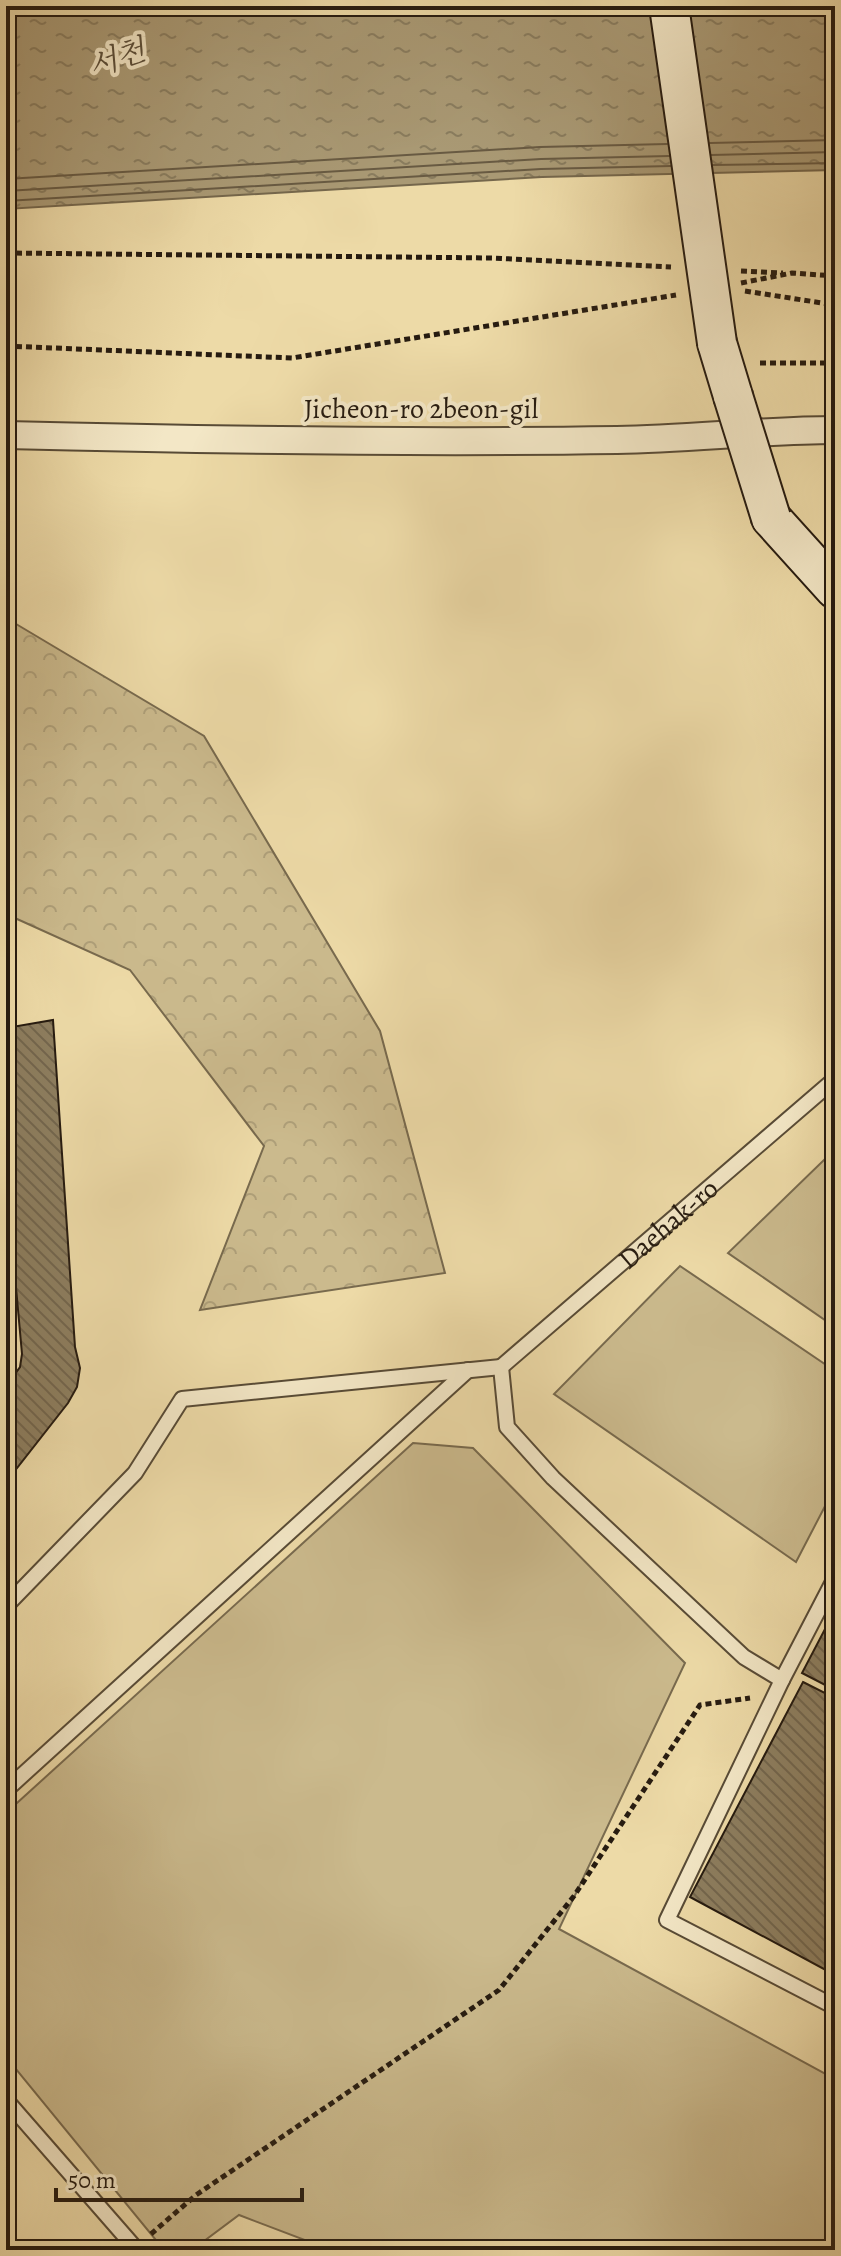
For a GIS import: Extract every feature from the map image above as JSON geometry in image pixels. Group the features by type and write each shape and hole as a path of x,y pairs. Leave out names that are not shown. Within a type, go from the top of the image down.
{"main road":[{"path":"669,6 724,367 771,518 835,589"}],"street":[{"name":"Jicheon-ro 2beon-gil","path":"6,435 194,440 621,440 835,430"}],"lane":[{"name":"Daehak-ro","path":"501,1367 835,1079"},
{"path":"6,1606 135,1473 182,1399 501,1367 507,1427 553,1478 778,1687"},
{"path":"6,1790 468,1370"},
{"path":"835,1578 778,1687 667,1920 835,2007"},
{"path":"6,2100 136,2249"}],"path":[{"path":"6,253 493,258 682,268"},
{"path":"729,270 835,276"},
{"path":"792,273 734,287 835,305"},
{"path":"6,346 292,358 690,292"},
{"path":"724,367 835,363"},
{"path":"136,2249 196,2195 499,1990 574,1896 700,1705 778,1687"}],"green space":[{"path":"6,618 204,736 380,1031 445,1273 200,1310 264,1146 130,970 6,914"},
{"path":"826,1158 835,1164 835,1327 728,1253"},
{"path":"680,1266 835,1371 835,1487 796,1562 554,1394"},
{"path":"413,1443 473,1448 685,1663 559,1929 835,2079 835,2250 331,2250 239,2215 192,2250 164,2250 6,2057 6,1813"}],"water":[{"name":"서천","path":"6,6 835,6 835,170 542,177 6,209"}],"building":[{"path":"53,1020 75,1347 80,1368 77,1387 68,1403 6,1482 6,1375 12,1378 20,1367 22,1354 6,1177 6,1028"},
{"path":"835,1610 835,1690 802,1673"},
{"path":"803,1682 835,1698 835,1975 690,1897"}]}
